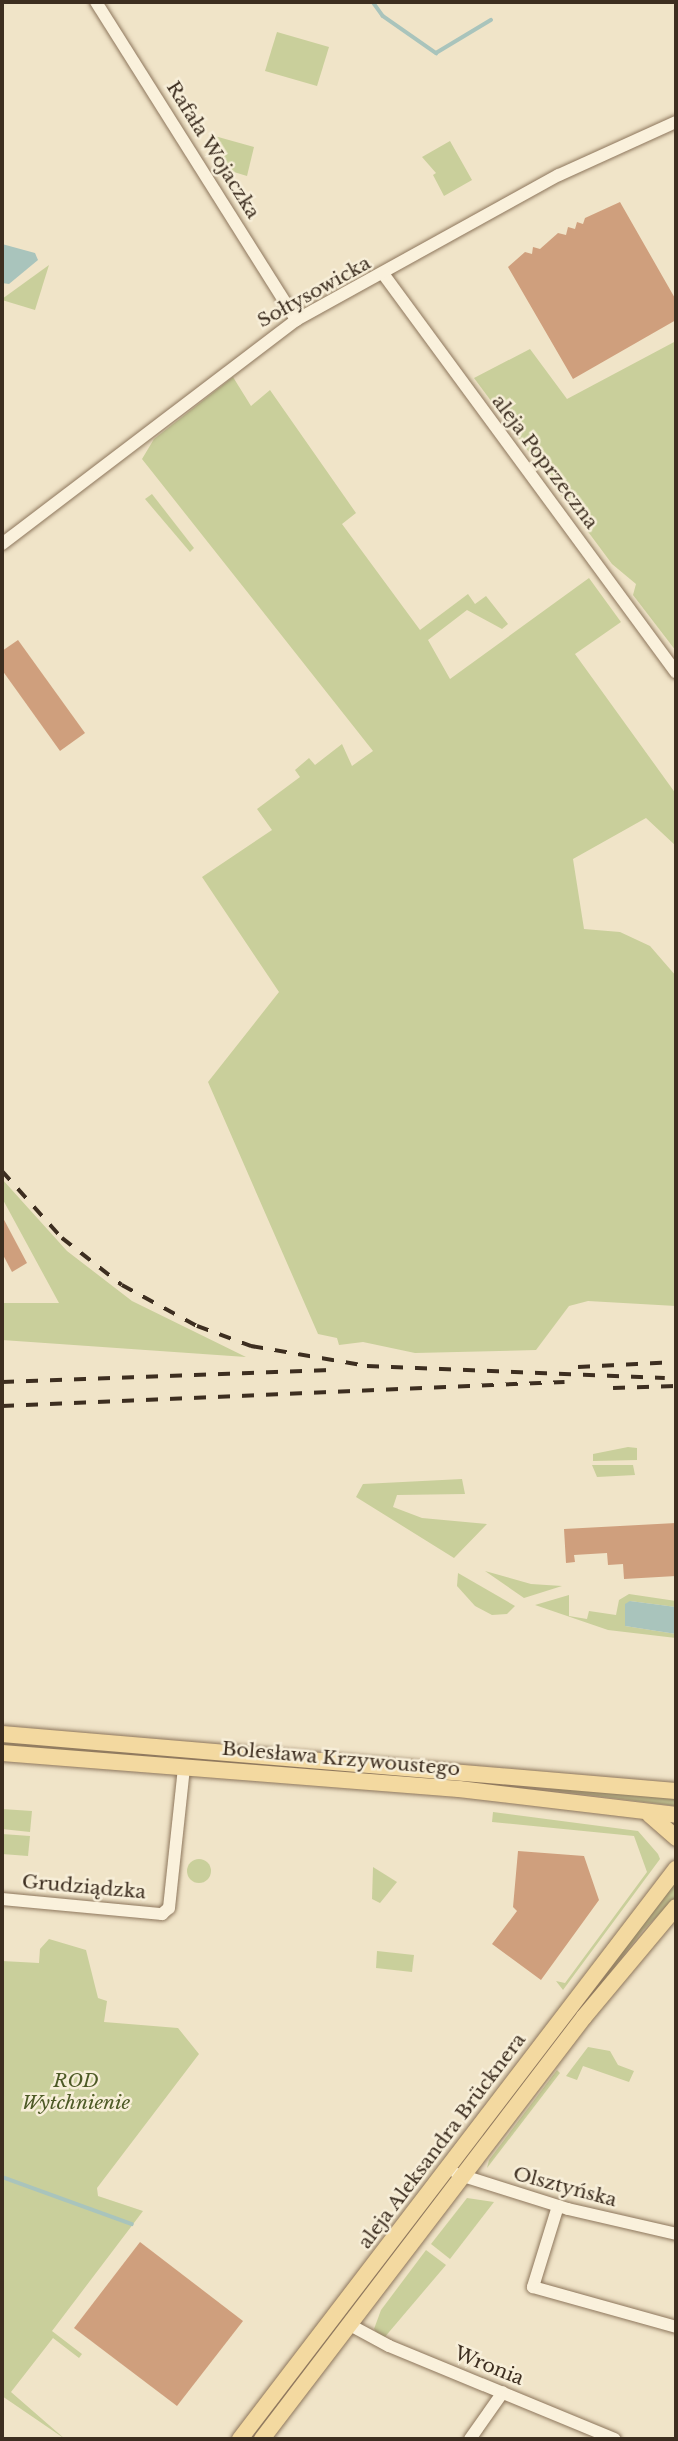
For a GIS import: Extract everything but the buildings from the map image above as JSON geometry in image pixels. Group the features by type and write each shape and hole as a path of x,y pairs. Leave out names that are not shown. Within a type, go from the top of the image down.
{"main road":[{"name":"Bolesława Krzywoustego","path":"2,1734 676,1791"},
{"name":"Bolesława Krzywoustego","path":"2,1753 676,1815"},
{"path":"642,1810 668,1825 676,1838"},
{"name":"aleja Aleksandra Brücknera","path":"240,2439 675,1867"},
{"name":"aleja Aleksandra Brücknera","path":"262,2439 462,2178 676,1907"},
{"path":"642,1948 676,1922"}],"street":[{"name":"Rafała Wojaczka","path":"96,2 296,320"},
{"name":"Sołtysowicka","path":"2,544 296,320 384,275 559,175 676,122"},
{"name":"aleja Poprzeczna","path":"384,275 676,672"},
{"name":"Grudziądzka","path":"2,1899 162,1913 174,1895 184,1768"},
{"name":"Olsztyńska","path":"448,2168 462,2178 558,2206 676,2234"},
{"path":"558,2206 533,2287 676,2327"},
{"name":"Wronia","path":"350,2325 615,2439"},
{"path":"470,2439 502,2392"}],"green space":[{"path":"277,32 329,47 317,86 265,71"},
{"path":"211,135 254,147 247,176 224,169 208,144"},
{"path":"450,141 472,180 444,196 433,175 436,173 422,157"},
{"path":"49,265 35,310 2,300 2,299"},
{"path":"676,341 676,651 633,595 636,584 612,564 474,378 530,349 567,399"},
{"path":"233,377 251,406 270,390 356,513 342,524 420,630 468,594 475,604 486,596 508,624 502,629 467,610 428,640 450,679 589,578 621,622 575,654 676,794 676,846 646,818 573,859 584,929 620,932 650,946 676,976 676,1306 588,1301 569,1306 536,1350 415,1353 363,1342 339,1345 337,1338 318,1334 208,1082 279,992 202,877 272,830 257,809 300,777 295,770 309,758 315,765 342,744 352,766 373,751 142,459 154,439"},
{"path":"152,494 194,548 190,552 145,499"},
{"path":"2,1179 67,1251 132,1301 246,1357 2,1340 2,1303 59,1303 2,1198"},
{"path":"628,1447 637,1448 637,1460 593,1461 593,1454"},
{"path":"592,1465 633,1465 635,1475 597,1477"},
{"path":"462,1479 465,1494 397,1495 393,1507 422,1518 487,1524 454,1558 356,1497 363,1484"},
{"path":"485,1571 531,1584 562,1586 524,1598"},
{"path":"458,1573 515,1606 507,1614 492,1615 475,1606 457,1586"},
{"path":"629,1594 676,1601 676,1607 630,1601 625,1626 676,1634 676,1638 608,1630 535,1605 569,1595 569,1616 587,1619 589,1611 616,1615 619,1600"},
{"path":"2,1742 508,1784 2,1748"},
{"path":"549,1787 676,1797 676,1806 550,1790"},
{"path":"2,1809 32,1811 30,1832 2,1829"},
{"path":"493,1812 638,1831 660,1859 563,1990 556,1981 565,1983 647,1872 634,1836 492,1822"},
{"path":"2,1834 30,1836 28,1856 2,1854"},
{"path":"199,1859 210,1866 211,1871 204,1882 199,1883 188,1876 187,1871 194,1860"},
{"path":"373,1867 397,1882 380,1903 372,1899"},
{"path":"676,1879 676,1898 643,1930 563,2033"},
{"name":"ROD Wytchnienie","path":"49,1939 86,1950 98,1998 107,2001 104,2022 178,2028 199,2054 97,2188 98,2196 143,2211 52,2331 82,2354 79,2358 53,2338 11,2392 65,2439 2,2396 2,1961 39,1963 40,1949"},
{"path":"377,1951 414,1955 412,1972 376,1968"},
{"path":"588,2047 610,2051 618,2065 634,2071 629,2082 583,2066 577,2080 566,2076"},
{"path":"557,2070 560,2073 487,2168 489,2160"},
{"path":"467,2198 494,2202 450,2259 431,2244"},
{"path":"426,2250 446,2265 384,2338 380,2336 374,2329 381,2310"}],"water":[{"path":"2,244 35,253 38,260 9,284 2,283"},
{"path":"630,1601 676,1607 676,1634 625,1626 625,1604"}],"waterway":[{"path":"373,2 383,16 436,53 491,20"},
{"path":"2,2177 132,2224"}],"railway":[{"path":"2,1171 62,1238 122,1285 197,1326 251,1346 367,1366 665,1378"},
{"path":"578,1367 676,1362"},
{"path":"2,1382 331,1370"},
{"path":"2,1406 564,1382"},
{"path":"613,1388 676,1386"}]}
